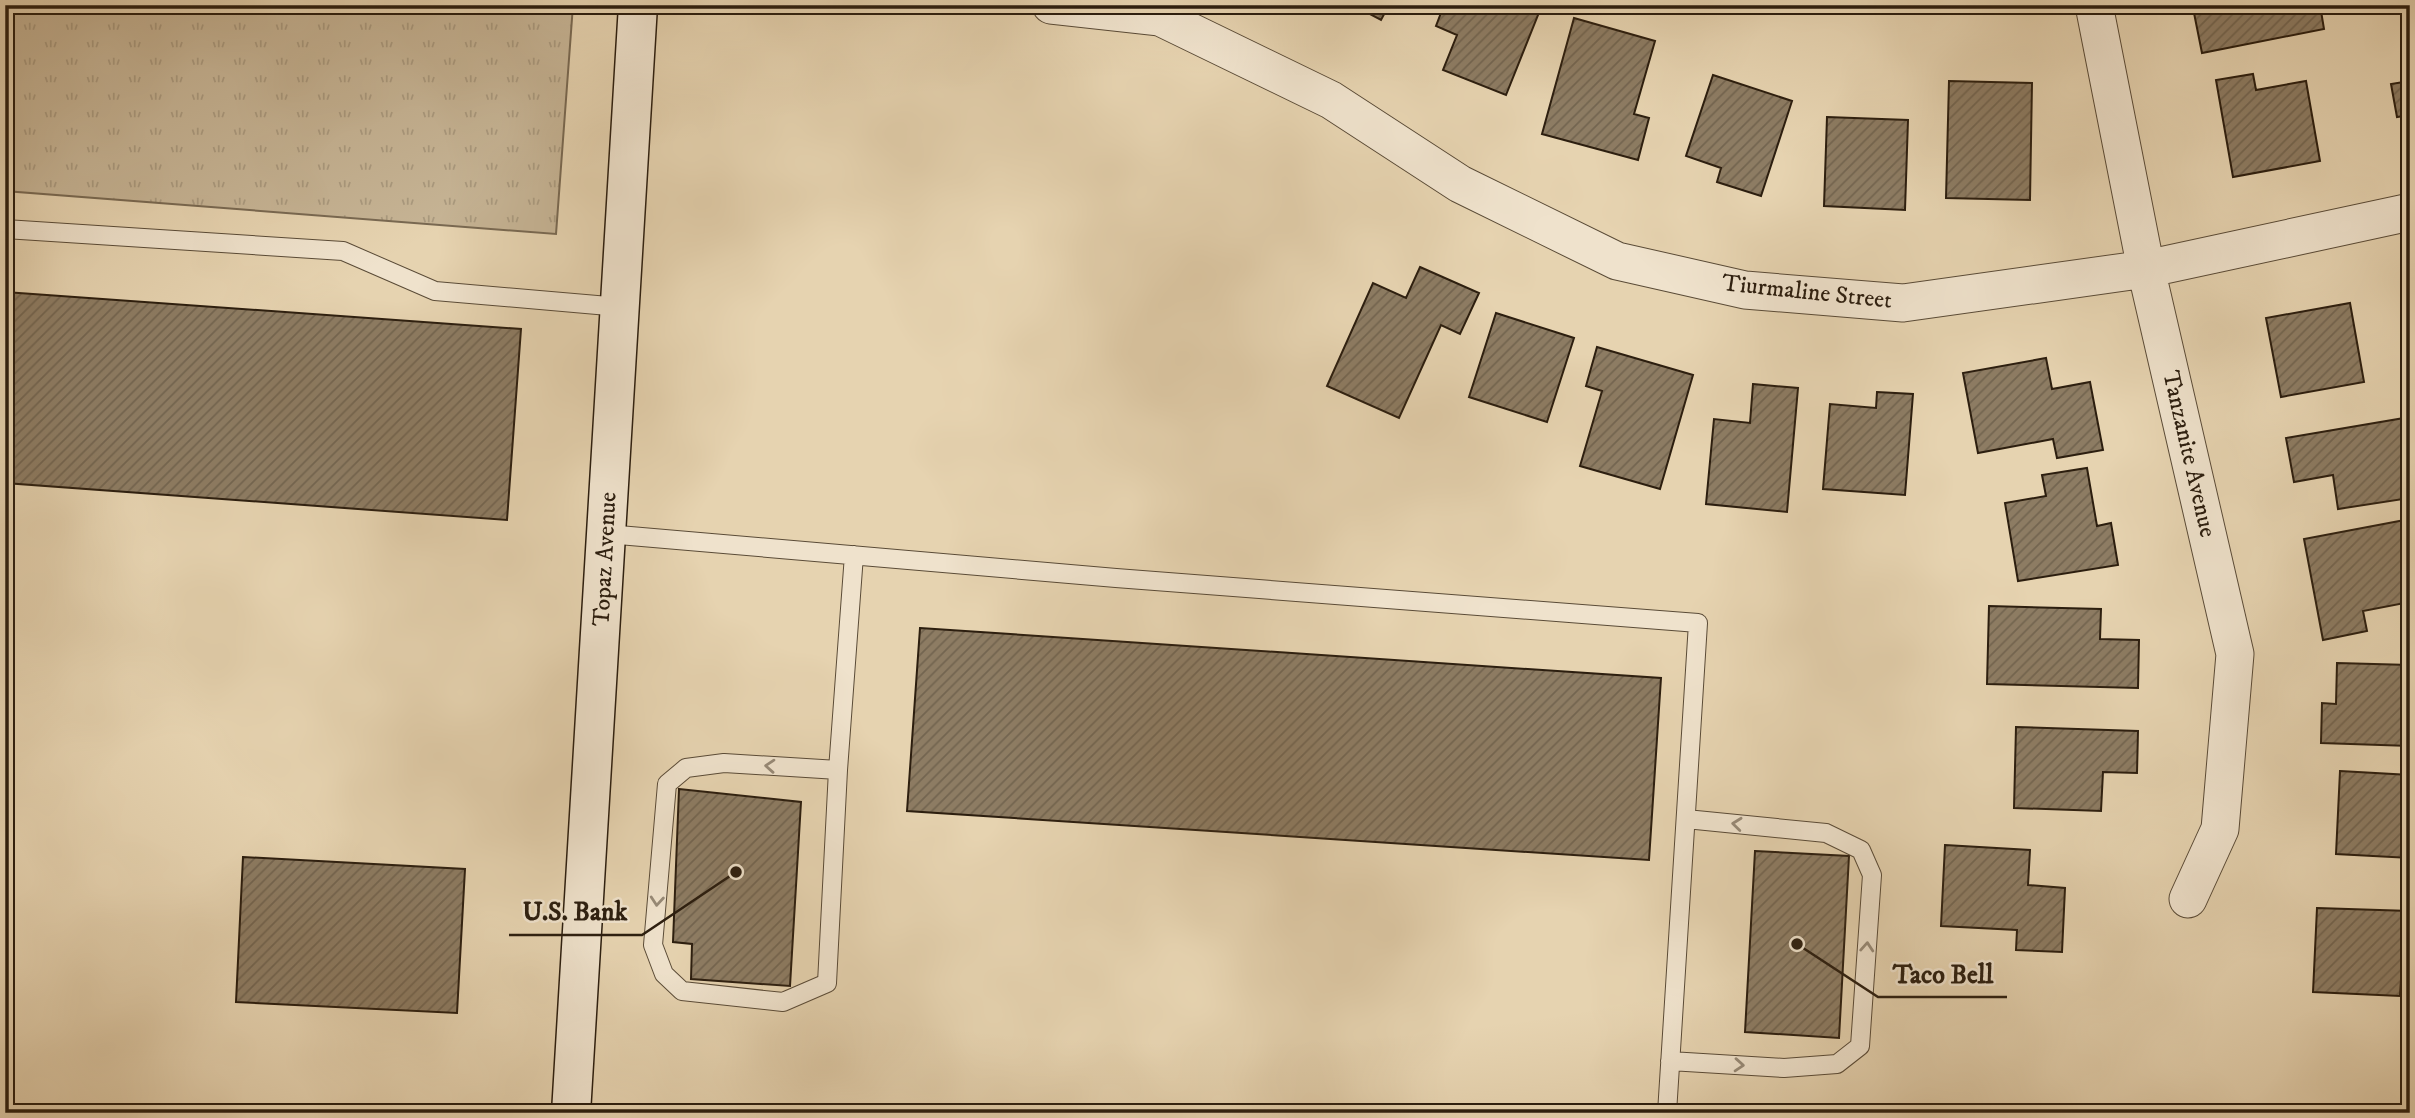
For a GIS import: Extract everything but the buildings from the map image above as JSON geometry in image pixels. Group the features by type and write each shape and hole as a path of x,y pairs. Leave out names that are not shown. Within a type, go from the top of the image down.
{"street":[{"name":"Topaz Avenue","path":"571,1113 638,5"},
{"name":"Tiurmaline Street","path":"1051,5 1160,17 1331,100 1460,184 1617,261 1745,290 1903,303 2146,269 2410,212"},
{"name":"Tanzanite Avenue","path":"2094,5 2146,269 2235,654 2220,829 2188,899"}],"lane":[{"path":"5,229 343,251 435,292 620,307"},
{"path":"607,534 1698,623 1667,1113"},
{"path":"838,770 724,763 686,768 667,784 653,945 664,974 682,991 783,1002 827,983 838,770 855,555"},
{"path":"1671,1061 1784,1068 1837,1064 1860,1046 1872,875 1861,850 1826,833 1686,819"}],"green space":[{"path":"5,5 573,5 556,234 5,191"}],"place":[{"name":"U.S. Bank","path":"736,872"},
{"name":"Taco Bell","path":"1797,944"}]}
